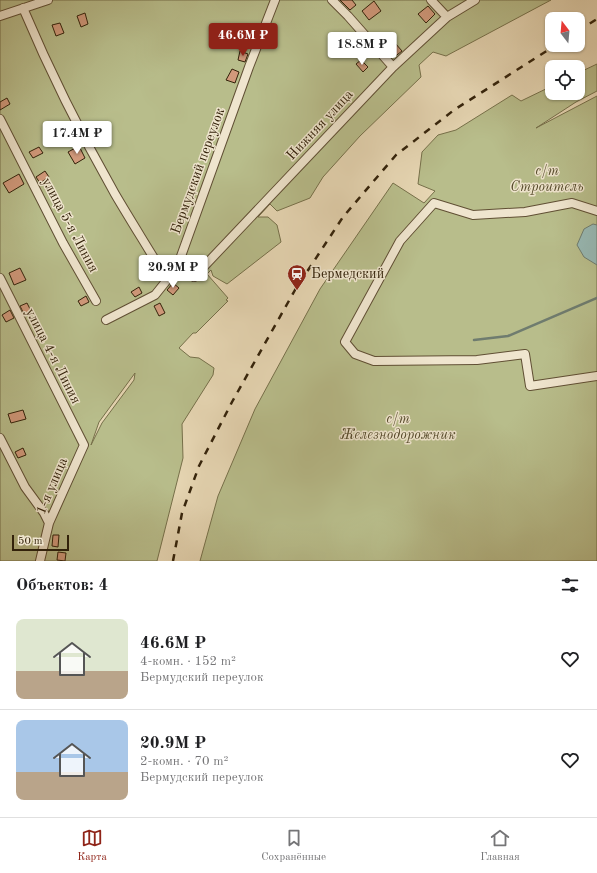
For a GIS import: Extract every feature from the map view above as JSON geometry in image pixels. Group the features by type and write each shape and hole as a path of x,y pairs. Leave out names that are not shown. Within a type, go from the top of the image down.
{"street":[{"path":"0,16 48,0"},
{"name":"Бермудский переулок","path":"106,320 155,295 167,280 180,259 249,67 275,0"},
{"path":"332,0 393,67"},
{"path":"431,0 447,17"},
{"name":"Нижняя улица","path":"194,277 393,67 447,17 475,0"},
{"path":"24,8 45,59 115,194 167,280"},
{"name":"улица 5-я Линия","path":"0,119 64,243 96,301"},
{"path":"597,211 572,203 525,212 473,215 434,203 400,241 345,342 355,354 374,361 478,360 525,354 530,386 597,376"},
{"name":"улица 4-я Линия","path":"0,278 84,445"},
{"path":"0,438 25,487 44,513 49,523"},
{"name":"1-я улица","path":"40,561 49,523 84,445"}],"green space":[{"path":"0,0 551,0 446,56 433,52 419,65 421,77 360,136 323,177 310,198 277,211 270,204 258,217 268,217 277,225 281,242 227,284 213,276 211,270 207,274 228,298 226,300 228,301 179,348 190,357 199,358 214,368 213,375 182,424 183,458 157,561 0,561","holes":["135,373 134,380 102,423 91,445 99,422"]},
{"name":"с/т Железнодорожник","path":"597,64 597,91 585,97 585,70"},
{"name":"с/т Железнодорожник","path":"545,89 545,100 580,100 536,128 597,96 597,561 200,561 218,496 255,409 320,289 393,183 424,203 435,191 418,184 422,152 438,135 456,130 512,95 521,101"}],"water":[{"path":"593,224 597,225 597,265 584,257 577,245 584,229"}],"building":[{"path":"340,0 352,0 356,5 350,10"},
{"path":"374,1 381,11 369,20 362,11"},
{"path":"428,6 435,14 426,23 418,14"},
{"path":"85,13 88,24 81,27 77,16"},
{"path":"60,23 64,33 56,36 52,25"},
{"path":"395,43 402,51 393,58 386,50"},
{"path":"240,51 248,54 245,62 238,60"},
{"path":"361,60 368,67 363,72 356,64"},
{"path":"232,69 239,72 235,83 226,80"},
{"path":"7,98 10,104 0,110 0,102"},
{"path":"79,146 85,158 75,164 68,152"},
{"path":"39,147 43,153 33,158 29,152"},
{"path":"45,171 49,177 40,183 36,177"},
{"path":"19,174 24,184 9,193 3,183"},
{"path":"20,268 26,280 14,285 9,273"},
{"path":"173,283 179,288 173,295 167,290"},
{"path":"139,287 142,293 135,297 131,292"},
{"path":"86,296 89,302 81,306 78,301"},
{"path":"27,303 31,311 24,314 20,306"},
{"path":"160,303 165,313 159,316 154,306"},
{"path":"10,310 14,318 6,322 2,315"},
{"path":"23,410 26,419 11,423 8,414"},
{"path":"23,448 26,455 18,458 15,452"},
{"path":"53,535 59,535 58,547 52,546"},
{"path":"58,552 66,553 65,561 57,560"}],"waterway":[{"path":"474,340 508,336 597,298"}],"railway":[{"path":"585,27 597,19"},
{"path":"173,561 182,513 199,466 232,402 295,290 343,217 396,155 454,110 545,52"}],"place":[{"name":"Бермедский","path":"297,291"}],"park label":[{"name":"с/т Строитель","path":"547,180"}]}
